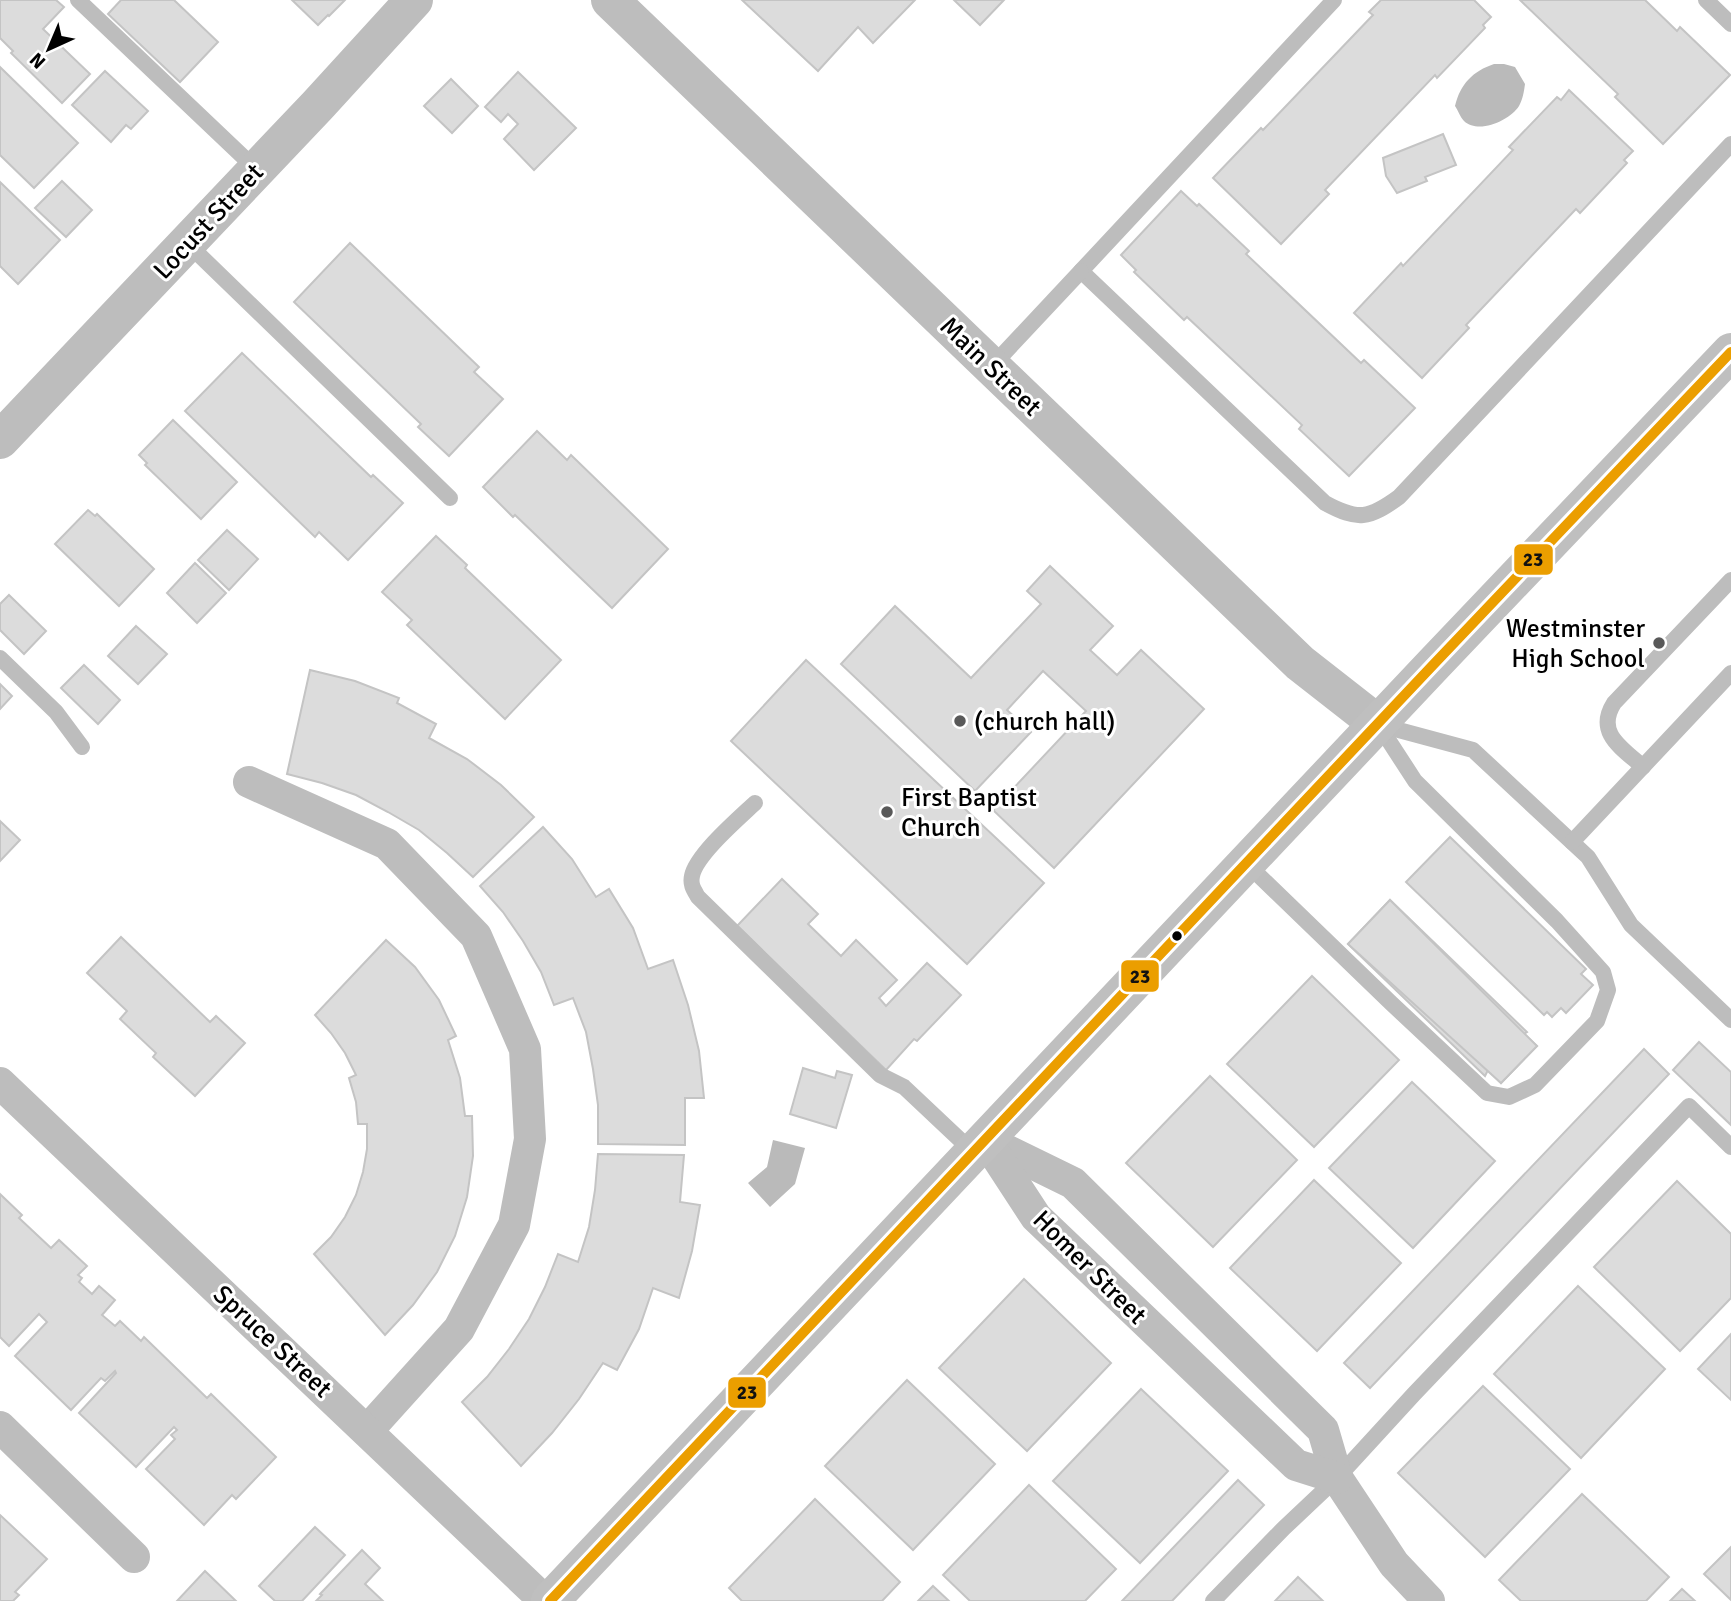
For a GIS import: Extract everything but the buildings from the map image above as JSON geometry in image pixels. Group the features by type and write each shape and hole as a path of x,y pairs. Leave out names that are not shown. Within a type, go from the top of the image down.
{"main road":[{"path":"547,1601 1731,352"}],"street":[{"name":"Locust Street","path":"0,440 257,170 414,0"},
{"name":"Main Street","path":"610,0 1300,663 1378,724"},
{"path":"249,782 387,844 476,936 525,1049 530,1139 514,1225 459,1329 368,1431"},
{"name":"Spruce Street","path":"0,1083 547,1601"},
{"name":"Homer Street","path":"979,1146 1036,1217 1296,1465 1337,1478"},
{"name":"Homer Street","path":"979,1146 1073,1183 1323,1430 1337,1478 1394,1564 1429,1601"},
{"path":"0,1427 134,1557"}],"lane":[{"path":"78,0 257,170"},
{"path":"992,366 1334,0"},
{"path":"1706,0 1731,24"},
{"path":"1081,271 1325,503 1356,516 1371,514 1399,497 1731,144"},
{"path":"187,243 450,498"},
{"path":"1643,767 1612,737 1607,719 1610,710 1731,580"},
{"path":"0,658 55,712 82,747"},
{"path":"1572,842 1731,673"},
{"path":"1378,724 1473,750 1588,857 1631,925 1731,1020"},
{"path":"1246,863 1487,1093 1509,1097 1535,1085 1597,1021 1608,990 1603,972 1557,921 1415,781 1378,724"},
{"path":"754,803 696,865 692,886 698,897 880,1075 904,1087 979,1146"},
{"path":"1213,1601 1337,1478 1413,1394 1689,1106 1731,1147"}],"shaded area":[{"path":"1494,64 1515,67 1525,84 1521,101 1515,111 1502,121 1478,127 1470,125 1455,106 1457,98 1468,79"},
{"path":"773,1140 805,1148 795,1184 770,1207 748,1183 767,1167"}],"transit line":[{"name":"23","path":"550,1601 1731,352"}],"place":[{"name":"Westminster High School","path":"1659,643"},
{"name":"(church hall)","path":"960,721"},
{"name":"First Baptist Church","path":"887,812"}]}
